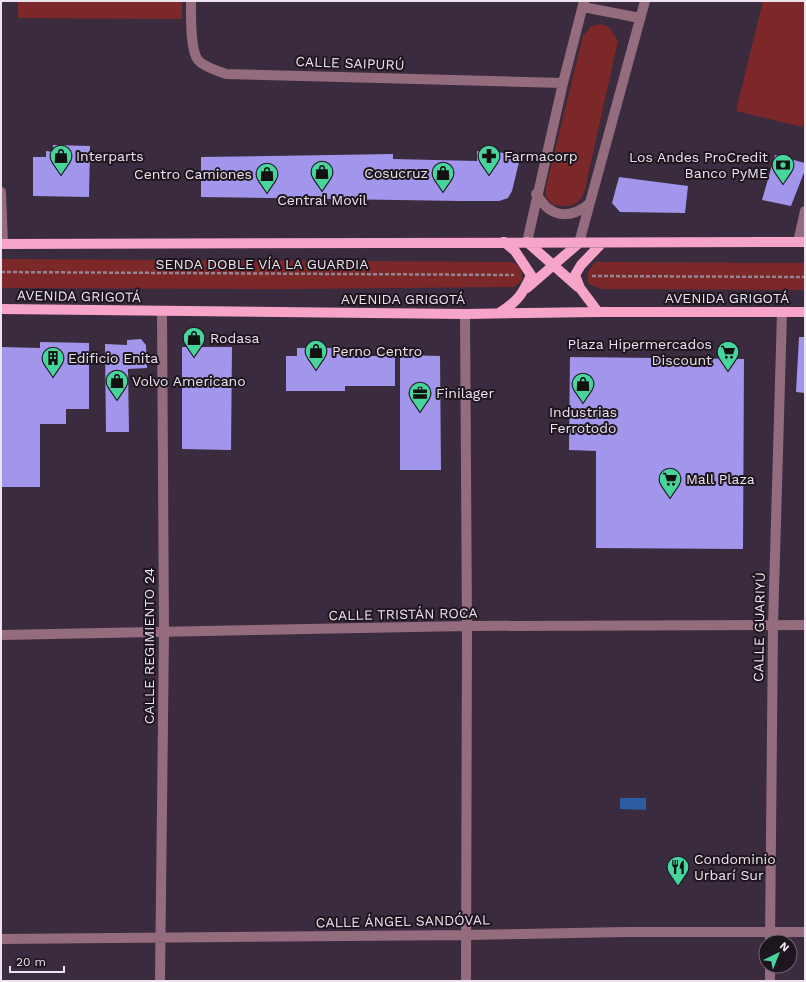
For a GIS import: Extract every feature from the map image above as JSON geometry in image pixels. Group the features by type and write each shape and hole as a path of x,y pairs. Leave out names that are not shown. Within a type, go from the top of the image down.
{"main road":[{"path":"504,242 515,251 531,275 525,290"},
{"path":"527,242 580,288 598,312"},
{"path":"2,244 801,242"},
{"path":"499,313 515,303 525,290 580,243"},
{"path":"580,288 575,275 581,265 602,243"},
{"name":"AVENIDA GRIGOTÁ","path":"1,309 162,312 465,314 598,312 805,312"}],"street":[{"path":"580,243 645,1"},
{"name":"CALLE SAIPURÚ","path":"191,2 193,48 197,59 208,67 226,74 563,83"},
{"path":"527,242 536,194 584,4 640,18"},
{"path":"1,192 2,244"},
{"path":"536,194 549,209 560,214 571,214 582,210 590,203"},
{"path":"801,242 805,211"},
{"name":"CALLE REGIMIENTO 24","path":"160,981 164,633 162,312"},
{"name":"CALLE GUARIYÚ","path":"770,934 772,626 782,312"},
{"path":"465,314 467,626 466,981"},
{"name":"CALLE TRISTÁN ROCA","path":"1,635 467,626 805,625"},
{"name":"CALLE ÁNGEL SANDÓVAL","path":"1,939 467,935 626,932 758,937"},
{"name":"CALLE ÁNGEL SANDÓVAL","path":"791,934 805,932"}],"path":[{"name":"SENDA DOBLE VÍA LA GUARDIA","path":"1,272 515,275"},
{"path":"587,276 805,277"}],"shaded area":[{"path":"18,1 182,1 182,19 18,18"},
{"path":"763,1 805,1 805,116 802,127 736,111"},
{"path":"601,24 609,27 618,41 585,189 583,195 574,204 569,206 553,205 546,197 546,187 583,36 591,26"},
{"path":"1,259 512,262 520,269 522,281 514,287 290,289 1,288"},
{"path":"596,262 805,263 805,290 601,289 589,284 588,280 588,272"}],"water":[{"path":"620,798 646,798 646,810 620,809"}],"building":[{"name":"Interparts","path":"53,145 90,146 89,197 33,196 33,157 46,157 46,151 53,152"},
{"path":"477,151 521,154 512,191 508,198 499,201 461,201 201,197 201,157 393,154 393,159 477,161"},
{"name":"Los Andes ProCredit Banco PyME","path":"775,155 805,163 805,170 791,206 762,200"},
{"path":"619,177 688,186 685,213 620,212 612,203"},
{"path":"799,337 805,337 805,393 796,392"},
{"name":"Volvo Americano","path":"141,339 146,345 147,368 128,369 129,432 106,432 105,344 127,345 127,340"},
{"path":"40,342 89,343 89,409 66,409 66,424 40,424 40,487 1,487 1,347 40,348"},
{"path":"182,347 232,347 231,450 182,449"},
{"name":"Perno Centro","path":"297,348 345,348 345,356 395,356 395,386 345,386 345,391 286,391 286,356 297,356"},
{"name":"Finilager","path":"400,355 440,356 441,470 400,470"},
{"name":"Mall Plaza","path":"570,357 744,359 743,549 596,548 596,451 569,450"}],"place":[{"name":"Interparts","path":"61,176"},
{"name":"Farmacorp","path":"489,176"},
{"name":"Los Andes ProCredit Banco PyME","path":"783,184"},
{"name":"Central Movil","path":"322,192"},
{"name":"Cosucruz","path":"443,192"},
{"name":"Centro Camiones","path":"267,194"},
{"name":"Rodasa","path":"194,358"},
{"name":"Perno Centro","path":"316,370"},
{"name":"Plaza Hipermercados Discount","path":"728,372"},
{"name":"Edificio Enita","path":"53,378"},
{"name":"Volvo Americano","path":"117,400"},
{"name":"Industrias Ferrotodo","path":"583,404"},
{"name":"Finilager","path":"420,412"},
{"name":"Mall Plaza","path":"670,498"},
{"name":"Condominio Urbarí Sur","path":"678,886"}]}
